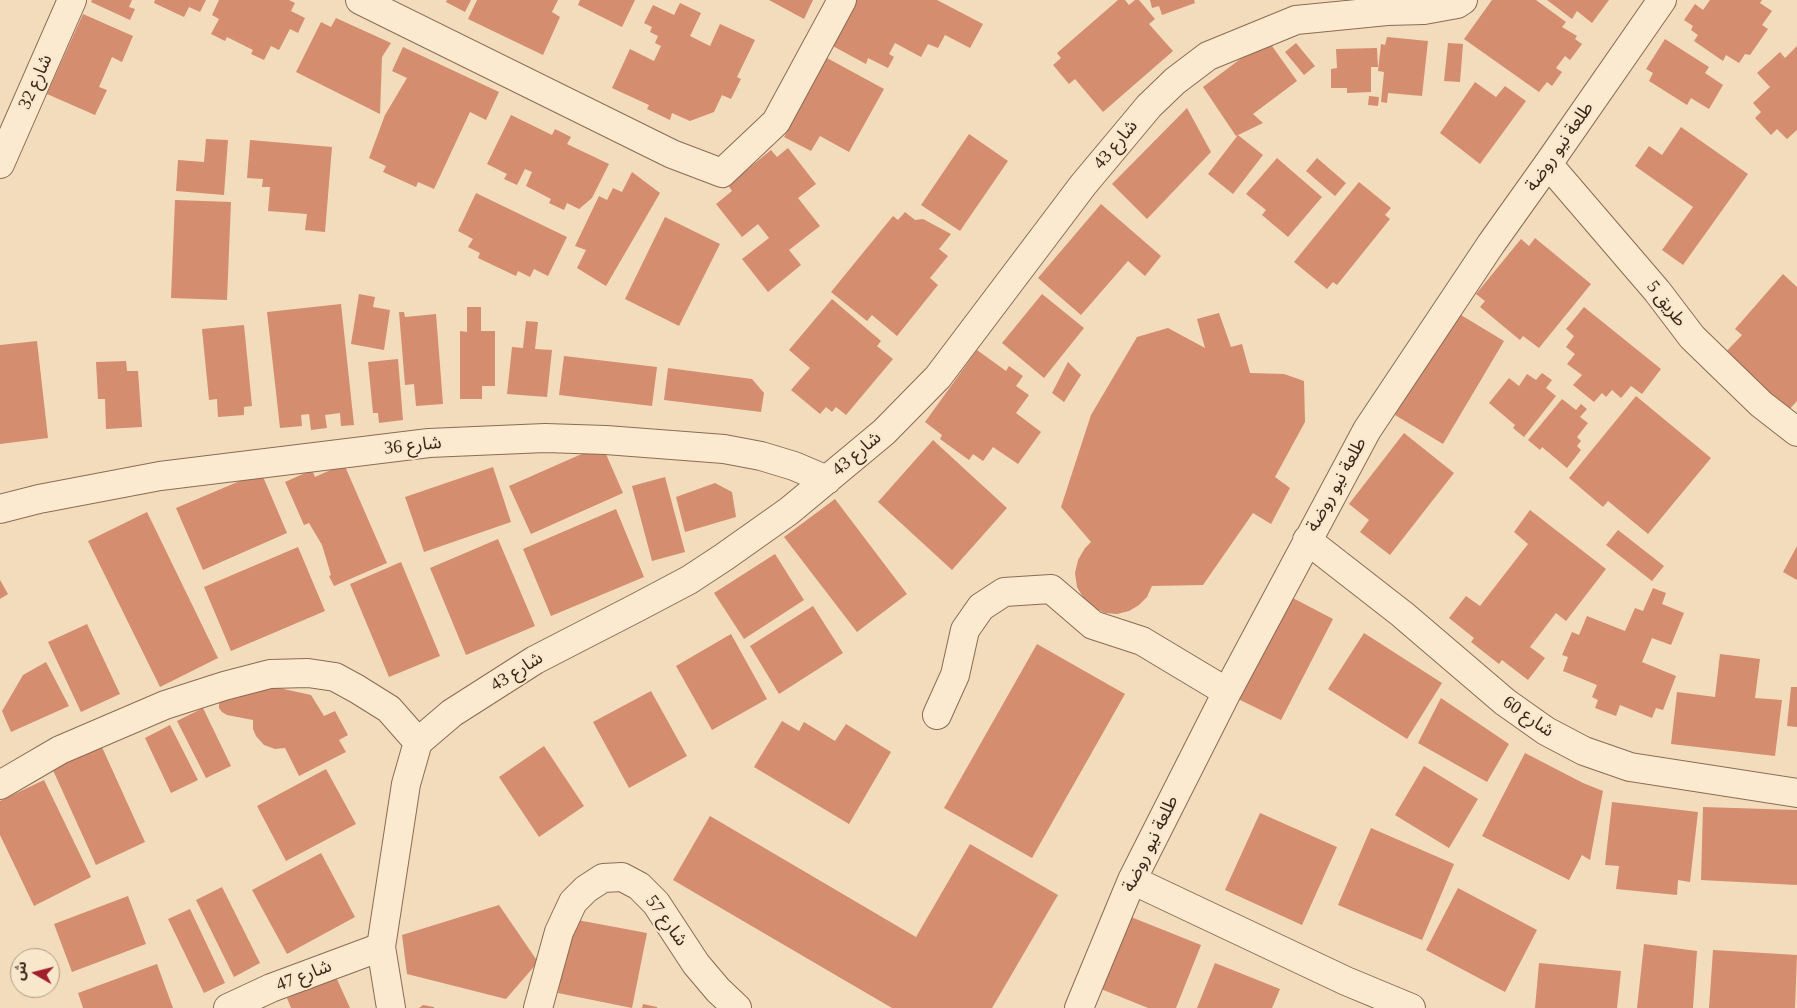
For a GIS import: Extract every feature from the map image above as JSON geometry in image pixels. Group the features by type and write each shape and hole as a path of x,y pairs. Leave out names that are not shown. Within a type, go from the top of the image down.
{"street":[{"name":"شارع 32","path":"0,164 72,0"},
{"path":"360,0 672,154 722,173 776,122 842,0"},
{"name":"شارع 43","path":"418,742 452,713 535,660 689,580 790,511 884,432 938,377 1111,150 1149,106 1208,56 1296,20 1387,11 1424,10 1457,4 1463,0"},
{"name":"طلعة نيو روضة","path":"1079,1008 1132,880 1227,692 1367,430 1491,244 1662,0"},
{"name":"طريق 5","path":"1548,164 1657,291 1692,337 1761,404 1797,432"},
{"name":"شارع 36","path":"0,509 39,499 160,476 429,443 545,438 606,440 724,449 761,456 794,466 827,480"},
{"name":"شارع 60","path":"1307,540 1402,614 1505,702 1546,731 1584,751 1630,768 1797,793"},
{"path":"937,716 955,675 965,630 981,607 1004,592 1051,590 1093,625 1142,641 1227,692"},
{"path":"0,785 60,750 165,706 224,686 270,674 308,673 335,677 389,709 418,742 406,784 381,947 392,1008"},
{"name":"شارع 57","path":"538,1008 559,932 573,902 586,888 603,878 622,877 638,886 656,903 696,964 718,990 737,1008"},
{"path":"1132,880 1346,981 1411,1008"},
{"name":"شارع 47","path":"228,1008 271,988 381,947"}],"building":[{"path":"92,0 132,0 129,7 135,9 130,20 91,2"},
{"path":"155,0 206,0 200,12 189,7 184,17 154,3"},
{"path":"219,0 289,0 295,3 291,11 305,18 298,33 290,29 279,50 271,46 264,60 251,54 253,50 227,37 225,41 211,34 219,19 212,15"},
{"path":"447,0 471,0 465,12 446,2"},
{"path":"477,0 558,0 552,12 560,17 543,55 468,19"},
{"path":"580,0 635,0 622,27 578,5"},
{"path":"769,0 813,0 804,19"},
{"path":"852,0 937,0 983,24 970,48 945,35 938,48 928,44 921,57 895,43 889,54 894,57 888,68 868,58 866,64 829,44"},
{"path":"1118,0 1125,0 1129,5 1135,0 1139,0 1155,19 1149,24 1173,51 1103,112 1075,79 1069,84 1053,65 1061,58 1057,53"},
{"path":"1150,0 1194,0 1195,3 1162,15 1159,6 1152,8"},
{"path":"1492,0 1536,0 1566,22 1562,27 1577,36 1575,39 1582,44 1570,60 1565,56 1556,68 1562,72 1552,86 1547,82 1539,92 1464,39"},
{"path":"1547,0 1609,0 1592,23 1577,11 1572,19"},
{"path":"1710,0 1762,0 1760,3 1772,11 1762,25 1768,29 1750,55 1745,54 1739,63 1726,55 1723,61 1694,41 1698,35 1691,30 1693,26 1684,20 1695,4 1703,10"},
{"path":"680,3 701,13 690,36 710,46 720,24 755,40 737,77 741,79 731,99 722,95 714,112 690,121 672,113 670,120 647,109 649,105 612,88 630,49 654,61 661,46 655,43 658,36 650,32 652,27 644,23 653,5 674,15"},
{"path":"83,14 133,36 122,62 112,57 99,87 107,90 95,115 47,94"},
{"path":"336,18 391,43 382,57 380,114 296,72 321,22 331,27"},
{"path":"1387,37 1428,41 1422,96 1388,93 1387,103 1381,102 1384,72 1378,71 1381,44 1385,45"},
{"path":"1267,39 1297,81 1253,114 1263,123 1236,136 1203,87"},
{"path":"1665,39 1709,67 1705,73 1723,85 1709,109 1691,98 1687,105 1649,81 1653,73 1646,69"},
{"path":"1296,43 1315,66 1304,75 1285,52"},
{"path":"1448,43 1463,44 1460,82 1444,81"},
{"path":"1797,46 1797,130 1787,139 1777,129 1771,135 1755,118 1761,112 1753,103 1770,87 1757,73 1780,52 1785,58"},
{"path":"403,47 499,92 486,120 470,112 434,189 418,182 416,187 383,172 386,166 369,158 385,115 407,78 392,71"},
{"path":"1377,48 1378,67 1371,67 1371,92 1347,93 1347,88 1331,88 1331,69 1337,68 1336,49"},
{"path":"827,58 884,89 849,152 820,136 811,151 784,137"},
{"path":"1475,82 1496,97 1505,86 1526,101 1480,164 1440,133"},
{"path":"1369,96 1379,97 1378,106 1368,105"},
{"path":"1187,108 1211,152 1147,219 1112,184"},
{"path":"511,115 552,135 555,129 571,137 567,144 609,164 592,198 579,209 567,203 564,210 549,203 551,199 526,186 532,172 525,169 517,185 504,179 507,174 487,164"},
{"path":"1681,127 1748,174 1683,265 1662,250 1693,207 1635,166 1649,146 1662,155"},
{"path":"969,134 1008,161 960,231 921,205"},
{"path":"1238,135 1263,155 1233,194 1208,174"},
{"path":"206,139 228,140 224,195 176,191 178,160 204,162"},
{"path":"250,140 332,147 325,232 305,230 307,214 268,211 270,187 262,187 263,179 247,178"},
{"path":"788,148 816,184 798,198 820,226 789,250 801,265 768,292 742,259 769,238 758,224 742,237 716,204 732,191 728,185 771,150 777,157"},
{"path":"1277,158 1322,197 1288,237 1262,215 1266,210 1246,194"},
{"path":"1317,158 1346,183 1335,196 1306,171"},
{"path":"632,172 660,193 606,286 577,268 586,250 575,246 599,196 607,200 613,188 622,192"},
{"path":"1359,182 1391,208 1385,215 1390,219 1337,285 1333,282 1327,289 1294,262"},
{"path":"476,193 567,237 548,276 534,269 530,277 518,271 516,276 478,258 480,253 468,247 473,239 458,231"},
{"path":"175,200 231,202 227,300 171,298"},
{"path":"1101,204 1161,256 1145,276 1128,261 1081,315 1038,278"},
{"path":"905,212 915,220 923,219 951,234 939,249 948,256 930,278 938,285 897,336 872,315 867,321 831,292 893,216 898,220"},
{"path":"665,217 720,244 679,326 625,299"},
{"path":"1535,238 1591,284 1539,348 1523,336 1520,340 1480,307 1485,301 1476,294 1521,239 1529,246"},
{"path":"1783,274 1797,287 1797,401 1787,412 1723,355 1742,335 1735,329"},
{"path":"359,294 375,297 373,307 390,310 384,350 351,344"},
{"path":"1042,294 1084,328 1044,378 1002,343"},
{"path":"832,299 881,341 877,346 893,359 846,415 836,407 832,412 826,407 820,414 791,390 810,368 789,350"},
{"path":"341,304 354,425 341,426 340,413 325,415 327,428 311,430 309,414 301,415 302,426 280,428 267,312"},
{"path":"467,307 481,307 481,331 495,331 495,386 482,386 482,399 460,399 460,331 467,332"},
{"path":"1584,307 1661,369 1642,394 1631,386 1621,398 1612,390 1606,397 1602,393 1594,402 1573,385 1582,375 1567,364 1575,354 1566,347 1574,336 1566,329"},
{"path":"399,312 404,312 405,317 436,314 443,404 416,406 414,384 405,385"},
{"path":"1456,312 1504,341 1443,444 1395,415"},
{"path":"1219,313 1231,347 1242,344 1250,373 1284,374 1304,381 1305,422 1275,477 1290,488 1271,524 1253,513 1203,585 1152,586 1147,597 1129,611 1117,614 1105,613 1094,608 1084,599 1077,587 1075,573 1078,560 1091,542 1061,507 1091,415 1137,337 1168,328 1205,348 1197,319"},
{"path":"526,321 538,322 535,349 552,350 547,397 507,394 512,347 523,348"},
{"path":"244,325 252,406 244,407 244,415 218,417 217,399 209,400 202,329"},
{"path":"37,341 48,438 0,444 0,345"},
{"path":"977,350 1006,371 1009,366 1023,376 1016,386 1029,395 1016,413 1041,432 1018,464 993,447 983,461 973,454 969,460 940,439 942,435 925,422"},
{"path":"564,356 657,367 652,406 559,395"},
{"path":"398,359 403,420 379,423 378,413 373,413 368,362"},
{"path":"126,361 127,371 138,371 142,427 106,429 105,399 98,399 96,362"},
{"path":"1068,362 1081,375 1064,402 1052,393"},
{"path":"668,368 752,379 764,393 761,412 664,400"},
{"path":"1542,373 1552,380 1546,388 1556,396 1524,437 1513,428 1515,425 1489,403 1509,378 1519,386 1527,374 1536,380"},
{"path":"1636,396 1711,458 1648,534 1608,501 1603,507 1569,478"},
{"path":"1562,399 1576,410 1581,404 1587,409 1580,417 1588,423 1577,437 1581,441 1577,446 1581,450 1567,468 1542,447 1540,450 1528,440"},
{"path":"1404,433 1454,473 1390,555 1360,532 1369,520 1349,504"},
{"path":"933,440 1007,508 952,570 878,502"},
{"path":"602,445 623,493 531,534 509,486"},
{"path":"344,464 387,563 334,586 329,576 331,575 322,545 309,523 304,525 285,482 312,470 315,477"},
{"path":"493,467 511,522 424,552 405,497"},
{"path":"261,472 287,533 203,570 176,508"},
{"path":"665,477 685,552 652,561 632,486"},
{"path":"715,483 732,492 736,517 685,532 676,497"},
{"path":"835,499 907,594 857,632 784,537"},
{"path":"616,509 644,577 551,616 523,549"},
{"path":"1530,510 1606,569 1566,621 1556,613 1530,647 1545,658 1528,680 1502,660 1499,664 1471,642 1474,638 1449,618 1466,596 1480,606 1528,544 1514,532"},
{"path":"147,512 218,658 160,687 88,541"},
{"path":"1618,530 1664,566 1652,581 1606,545"},
{"path":"498,539 535,626 466,655 430,568"},
{"path":"1797,546 1797,580 1783,572"},
{"path":"298,547 325,611 231,651 204,587"},
{"path":"775,554 804,600 744,639 714,593"},
{"path":"401,562 440,656 389,677 350,584"},
{"path":"0,580 8,594 0,599"},
{"path":"1653,588 1666,593 1662,604 1684,613 1671,645 1652,638 1642,662 1676,676 1663,710 1656,708 1652,718 1620,705 1616,716 1595,708 1598,700 1592,697 1597,685 1563,671 1568,657 1562,655 1572,632 1579,635 1587,616 1625,631 1635,608 1643,611"},
{"path":"1289,596 1333,619 1281,720 1236,698"},
{"path":"813,606 843,653 779,694 750,646"},
{"path":"87,624 120,694 81,712 48,642"},
{"path":"1364,633 1442,683 1407,739 1328,689"},
{"path":"731,634 767,699 712,730 676,666"},
{"path":"1037,644 1125,694 1032,858 944,808"},
{"path":"1720,654 1760,659 1755,698 1782,700 1775,756 1671,744 1677,692 1715,697"},
{"path":"46,662 69,706 11,732 2,711 23,675"},
{"path":"270,686 311,695 324,716 335,711 348,735 339,740 346,752 299,776 285,748 275,749 264,745 256,736 253,729 253,720 227,715 219,708 219,702"},
{"path":"1791,687 1797,687 1797,727 1787,726"},
{"path":"651,691 687,756 629,788 593,722"},
{"path":"1441,698 1509,744 1487,782 1418,743"},
{"path":"203,708 231,766 206,778 177,721"},
{"path":"782,721 799,731 804,722 835,741 846,724 891,752 849,824 754,767"},
{"path":"170,725 198,780 171,793 145,738"},
{"path":"101,745 145,842 96,865 52,768"},
{"path":"544,746 584,806 539,837 499,777"},
{"path":"1525,753 1583,783 1603,791 1590,860 1582,855 1569,880 1482,836"},
{"path":"1424,766 1478,799 1449,848 1395,815"},
{"path":"326,769 356,824 286,861 257,806"},
{"path":"44,780 91,877 34,906 0,835 0,801"},
{"path":"1612,802 1698,812 1690,882 1678,880 1677,895 1616,889 1619,866 1605,865"},
{"path":"1703,807 1797,810 1797,885 1701,880"},
{"path":"1260,813 1337,847 1302,925 1225,890"},
{"path":"710,816 916,937 970,844 1058,895 992,1008 892,1008 673,880"},
{"path":"1371,828 1454,864 1422,940 1338,905"},
{"path":"321,853 355,917 287,954 252,890"},
{"path":"222,887 260,963 234,977 196,900"},
{"path":"1458,888 1537,930 1505,992 1426,950"},
{"path":"128,896 146,944 72,972 54,924"},
{"path":"499,905 538,962 506,999 407,974 402,935"},
{"path":"190,909 225,983 204,993 168,919"},
{"path":"1131,917 1201,945 1176,1008 1148,1008 1101,989"},
{"path":"572,919 647,933 632,1008 558,993"},
{"path":"1644,944 1697,951 1693,1008 1637,1008"},
{"path":"1713,950 1797,955 1795,1008 1709,1008"},
{"path":"1215,963 1280,989 1272,1008 1197,1008"},
{"path":"1539,963 1621,971 1617,1008 1535,1008"},
{"path":"157,964 173,1008 83,1008 78,993"},
{"path":"336,977 350,1008 291,1008 287,998"},
{"path":"643,1004 657,1007 657,1008 642,1008"},
{"path":"423,1005 434,1007 434,1008 419,1008"}]}
